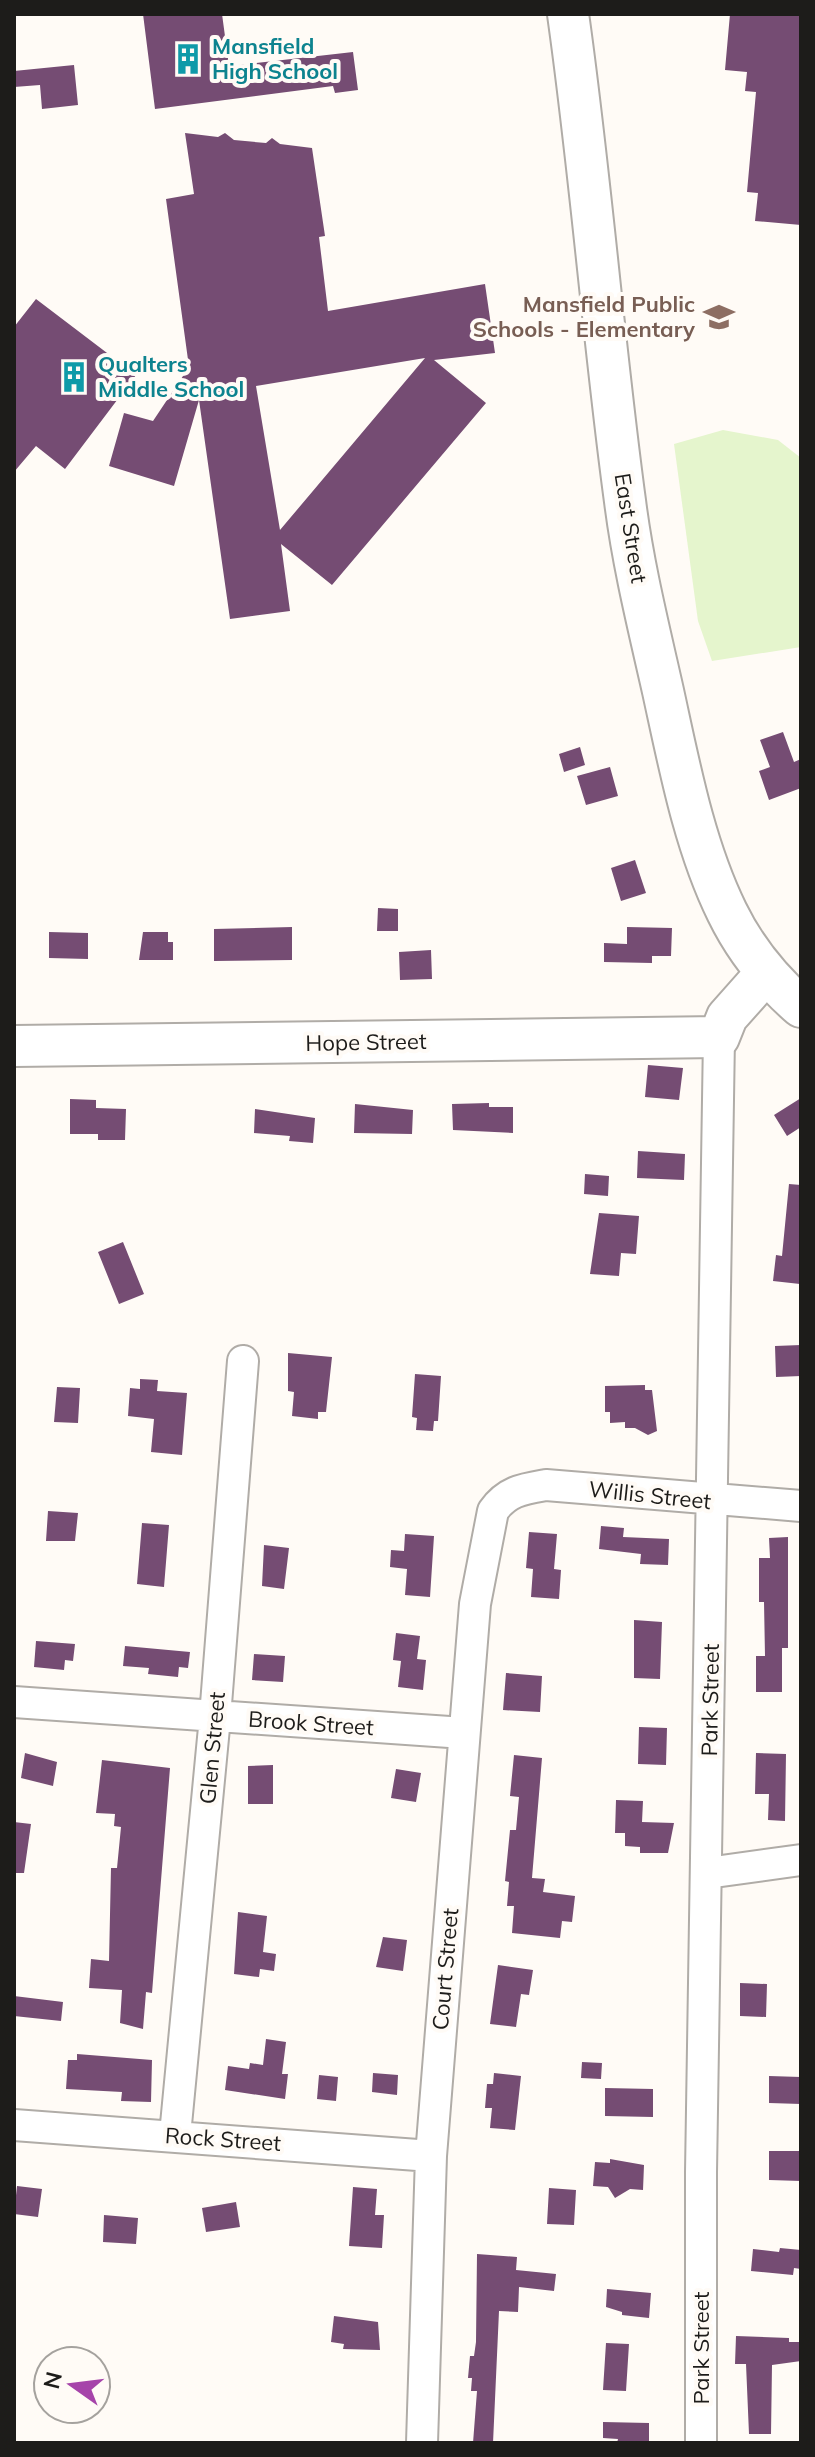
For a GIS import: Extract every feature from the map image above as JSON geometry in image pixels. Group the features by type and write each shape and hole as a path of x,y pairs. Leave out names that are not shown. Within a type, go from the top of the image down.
{"main road":[{"name":"East Street","path":"568,14 591,188 597,271 625,504 671,730 726,910 766,973 801,1007"},
{"path":"719,1037 727,1017 766,973"},
{"name":"Hope Street","path":"14,1046 719,1037"}],"street":[{"name":"Park Street","path":"701,2443 719,1037"},
{"name":"Glen Street","path":"175,2135 215,1717 243,1361"},
{"name":"Willis Street","path":"501,1499 518,1489 546,1485 801,1506"},
{"name":"Court Street","path":"422,2443 431,2156 464,1733 475,1604 493,1511 501,1499"},
{"name":"Brook Street","path":"14,1702 464,1733"},
{"path":"707,1873 801,1860"},
{"name":"Rock Street","path":"14,2125 431,2156"}],"green space":[{"path":"723,430 778,440 801,458 801,647 712,661 698,621 674,444"}],"building":[{"name":"Mansfield High School","path":"143,14 222,14 229,66 353,52 358,90 335,93 333,86 155,109"},
{"path":"730,14 801,14 801,225 755,221 758,193 747,192 756,92 745,91 747,72 725,70"},
{"path":"74,65 78,105 42,109 40,85 14,87 14,71"},
{"name":"Qualters Middle School","path":"185,133 218,137 225,133 234,140 266,143 272,138 280,144 312,148 325,236 319,237 328,311 485,284 495,353 434,360 486,403 332,585 281,544 290,611 230,619 199,400 174,486 109,466 124,413 153,421 189,367 166,199 194,194","holes":["425,358 280,530 256,386"]},
{"path":"36,299 136,375 65,469 36,446 14,472 14,327"},
{"path":"783,732 794,762 801,759 801,788 769,800 759,771 770,767 760,740"},
{"path":"580,747 585,765 564,772 559,754"},
{"path":"610,767 618,796 586,805 577,776"},
{"path":"635,860 646,893 621,901 611,868"},
{"path":"378,908 398,909 398,931 377,931"},
{"path":"292,927 292,960 214,961 214,929"},
{"path":"627,927 672,928 671,956 652,956 652,963 604,962 604,943 627,944"},
{"path":"49,932 88,933 88,959 49,958"},
{"path":"143,932 168,932 168,942 173,942 173,960 139,960"},
{"path":"431,950 432,979 400,980 399,952"},
{"path":"648,1065 683,1068 679,1100 645,1097"},
{"path":"801,1098 801,1127 787,1136 774,1115"},
{"path":"70,1099 96,1100 96,1108 126,1109 125,1140 98,1140 98,1134 70,1134"},
{"path":"489,1103 489,1107 513,1107 513,1133 453,1130 452,1104"},
{"path":"355,1104 413,1110 412,1134 354,1133"},
{"path":"255,1109 315,1118 313,1143 289,1141 290,1136 254,1133"},
{"path":"638,1151 685,1154 684,1180 637,1178"},
{"path":"585,1174 609,1176 608,1196 584,1194"},
{"path":"789,1184 801,1185 800,1284 773,1281 776,1255 782,1256"},
{"path":"599,1213 639,1216 636,1254 621,1253 619,1276 590,1274"},
{"path":"123,1242 144,1294 119,1304 98,1252"},
{"path":"801,1345 801,1376 776,1377 775,1346"},
{"path":"288,1353 332,1357 326,1412 318,1412 318,1419 292,1416 294,1392 288,1391"},
{"path":"415,1374 441,1376 438,1421 434,1421 433,1431 416,1430 417,1418 412,1417"},
{"path":"140,1379 158,1380 157,1391 187,1393 182,1455 151,1452 154,1419 128,1416 130,1388 140,1389"},
{"path":"645,1385 645,1390 652,1390 657,1431 648,1435 635,1428 625,1428 625,1422 610,1423 610,1412 605,1412 605,1386"},
{"path":"57,1387 80,1388 78,1423 54,1422"},
{"path":"48,1511 78,1513 75,1541 46,1541"},
{"path":"142,1523 169,1525 164,1587 137,1584"},
{"path":"601,1526 624,1528 623,1537 669,1539 668,1565 640,1564 641,1554 599,1549"},
{"path":"529,1532 557,1534 554,1569 561,1570 559,1599 531,1597 533,1569 526,1568"},
{"path":"405,1534 434,1536 430,1597 405,1595 407,1569 390,1567 391,1550 404,1551"},
{"path":"788,1537 788,1648 782,1648 782,1692 756,1692 756,1656 765,1656 764,1602 759,1602 759,1558 770,1558 769,1538"},
{"path":"264,1545 289,1548 284,1589 262,1586"},
{"path":"634,1620 662,1622 660,1679 634,1678"},
{"path":"396,1633 420,1636 417,1659 426,1660 423,1690 398,1687 401,1661 393,1660"},
{"path":"36,1641 75,1644 73,1661 65,1660 64,1670 34,1667"},
{"path":"125,1646 190,1652 188,1668 179,1667 178,1677 148,1674 149,1668 123,1666"},
{"path":"254,1654 285,1656 283,1682 252,1680"},
{"path":"506,1673 542,1676 540,1712 503,1710"},
{"path":"639,1727 667,1728 666,1765 638,1764"},
{"path":"25,1753 57,1762 53,1786 21,1778"},
{"path":"756,1753 786,1754 785,1821 768,1820 769,1794 755,1794"},
{"path":"514,1755 542,1758 532,1878 545,1879 543,1892 575,1896 572,1922 562,1921 560,1938 512,1933 514,1906 507,1906 509,1882 505,1881 510,1830 516,1830 519,1797 510,1796"},
{"path":"102,1760 170,1768 152,1993 146,1992 143,2029 120,2023 122,1990 89,1988 91,1959 109,1961 111,1868 117,1868 121,1827 114,1826 115,1814 96,1813"},
{"path":"273,1765 273,1804 248,1804 248,1766"},
{"path":"396,1769 421,1773 416,1802 391,1798"},
{"path":"616,1800 643,1801 642,1822 674,1823 668,1853 640,1853 640,1847 625,1846 625,1833 615,1833"},
{"path":"14,1822 31,1824 24,1873 14,1873"},
{"path":"238,1912 267,1916 263,1952 276,1954 274,1971 260,1969 259,1977 234,1974"},
{"path":"383,1937 407,1940 403,1971 376,1967"},
{"path":"498,1965 533,1970 529,1995 521,1994 516,2027 490,2024"},
{"path":"740,1983 767,1984 766,2017 740,2016"},
{"path":"14,1996 63,2002 61,2021 14,2016"},
{"path":"266,2039 286,2042 282,2074 288,2074 285,2099 225,2090 228,2066 249,2069 250,2063 263,2065"},
{"path":"77,2054 152,2060 151,2102 121,2101 122,2092 66,2089 68,2060 77,2060"},
{"path":"582,2062 602,2063 601,2079 581,2078"},
{"path":"373,2073 398,2075 397,2095 372,2092"},
{"path":"494,2073 521,2076 515,2130 490,2128 492,2108 485,2108 487,2084 493,2084"},
{"path":"319,2075 338,2077 336,2101 317,2099"},
{"path":"769,2076 801,2077 801,2104 769,2103"},
{"path":"605,2088 653,2089 653,2117 605,2116"},
{"path":"769,2151 801,2151 801,2181 769,2180"},
{"path":"610,2159 644,2165 643,2190 630,2189 615,2198 608,2187 593,2186 595,2162 610,2163"},
{"path":"17,2186 42,2189 38,2217 14,2214"},
{"path":"353,2187 377,2189 375,2215 384,2215 382,2248 349,2246"},
{"path":"549,2188 576,2190 574,2225 547,2224"},
{"path":"236,2202 240,2227 206,2232 202,2208"},
{"path":"104,2215 138,2218 136,2244 103,2242"},
{"path":"780,2248 801,2250 801,2269 794,2268 793,2275 751,2271 753,2249 779,2252"},
{"path":"477,2254 517,2257 516,2270 556,2274 554,2291 519,2287 518,2312 499,2311 493,2443 473,2443 477,2391 471,2391 472,2378 468,2378 470,2356 474,2356 476,2342"},
{"path":"607,2289 651,2293 649,2318 622,2315 622,2312 606,2307"},
{"path":"334,2316 378,2322 380,2350 343,2349 344,2344 331,2342"},
{"path":"736,2336 789,2338 789,2342 801,2342 801,2361 772,2365 771,2434 749,2434 746,2364 735,2364"},
{"path":"606,2343 629,2344 626,2391 603,2390"},
{"path":"603,2422 649,2423 649,2443 617,2443 618,2439 603,2438"}],"place":[{"name":"Mansfield High School","path":"188,59"},
{"name":"Mansfield Public Schools - Elementary","path":"719,317"},
{"name":"Qualters Middle School","path":"74,377"}]}
